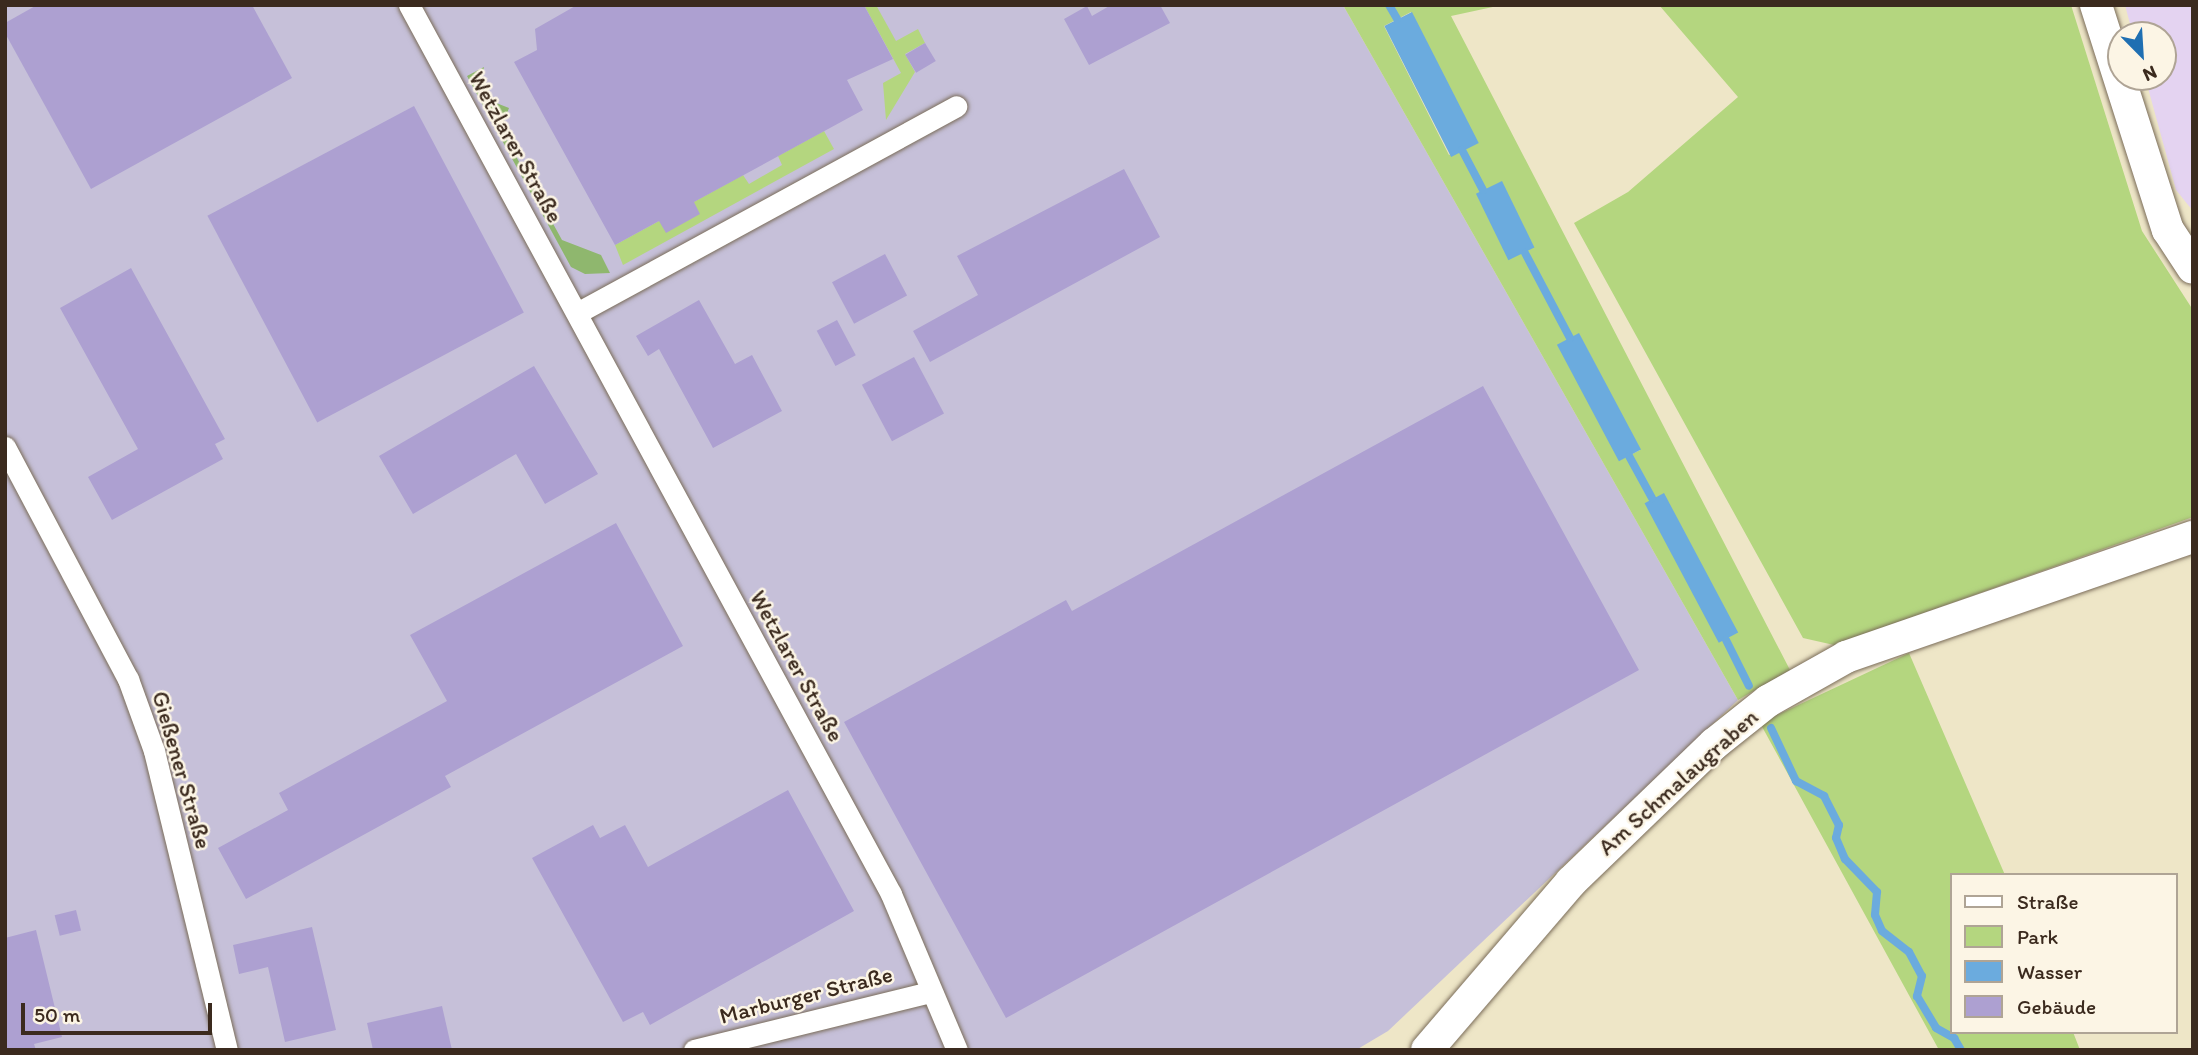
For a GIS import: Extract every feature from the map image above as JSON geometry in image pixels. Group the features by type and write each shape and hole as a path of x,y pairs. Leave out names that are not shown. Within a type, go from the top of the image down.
{"main road":[{"path":"2096,5 2168,230 2193,268"},
{"name":"Am Schmalaugraben","path":"1427,1050 1571,881 1714,744 1768,701 1846,657 2193,537"}],"street":[{"name":"Wetzlarer Straße","path":"409,5 891,894 957,1050"},
{"path":"577,313 956,106"},
{"name":"Gießener Straße","path":"5,447 128,678 154,751 227,1050"},
{"name":"Marburger Straße","path":"694,1050 931,992"}],"shaded area":[{"path":"5,5 1343,5 1738,700 1388,1031 1356,1050 5,1050"},
{"path":"2125,5 2193,5 2193,211 2176,190 2149,91 2177,91 2177,21 2129,21"}],"green space":[{"path":"864,5 876,5 896,41 918,29 925,43 905,54 915,72 886,120 883,83 901,73"},
{"path":"1343,5 1502,5 1451,16 1790,670 1738,700","holes":["1411,12 1477,143 1449,155 1384,26","1579,334 1640,450 1620,460 1558,345"]},
{"path":"1659,5 2071,5 2142,231 2193,310 2193,517 1834,645 1803,638 1574,223 1628,192 1738,97"},
{"path":"484,67 480,88 486,99 509,108 501,129 562,240 601,255 610,273 585,274 571,267 467,76"},
{"path":"824,131 834,149 623,265 615,245 743,175 749,184 782,165 778,156"},
{"path":"1909,653 2004,873 1950,873 1950,1034 2074,1034 2080,1050 1939,1050 1760,723"}],"water":[{"path":"1412,12 1479,143 1451,157 1384,26"},
{"path":"1502,181 1534,248 1508,260 1476,194"},
{"path":"1579,333 1641,450 1619,461 1557,345"},
{"path":"1664,493 1738,633 1719,643 1645,503"}],"building":[{"path":"37,5 252,5 292,78 91,189 5,33 5,23"},
{"path":"577,5 864,5 893,59 847,80 863,110 694,202 700,214 666,233 659,221 615,245 514,62 537,50 535,29"},
{"path":"1111,5 1160,5 1170,23 1089,65 1064,19 1087,6 1092,16"},
{"path":"925,43 936,61 916,73 905,55"},
{"path":"414,106 524,313 317,422 207,216"},
{"path":"1124,169 1160,237 930,362 913,331 978,295 957,256"},
{"path":"885,254 907,295 854,324 832,282"},
{"path":"131,268 225,439 215,444 223,459 112,520 88,477 138,449 60,308"},
{"path":"699,300 735,364 752,355 782,411 713,448 659,349 648,356 636,336"},
{"path":"837,320 856,355 835,366 817,331"},
{"path":"914,357 944,414 892,441 862,385"},
{"path":"534,366 598,474 545,504 516,454 413,514 379,456"},
{"path":"1483,386 1639,670 1006,1018 844,722 1066,600 1072,611"},
{"path":"616,523 683,646 445,776 451,787 246,899 218,848 288,810 279,793 447,701 410,635"},
{"path":"788,790 854,911 650,1025 643,1012 623,1022 532,858 593,825 600,838 625,825 648,867"},
{"path":"76,910 81,930 60,936 55,915"},
{"path":"312,927 336,1030 285,1042 268,967 239,974 233,945"},
{"path":"36,930 62,1037 34,1044 36,1050 5,1050 5,938"},
{"path":"442,1006 452,1050 373,1050 367,1023"}],"waterway":[{"path":"1389,5 1397,19"},
{"path":"1462,150 1483,190"},
{"path":"1525,253 1570,338"},
{"path":"1629,456 1652,498"},
{"path":"1726,640 1749,686"},
{"path":"1771,728 1796,781 1824,796 1839,825 1836,838 1845,859 1877,892 1875,915 1882,931 1909,952 1922,976 1917,996 1936,1028 1954,1038 1961,1050"}]}
